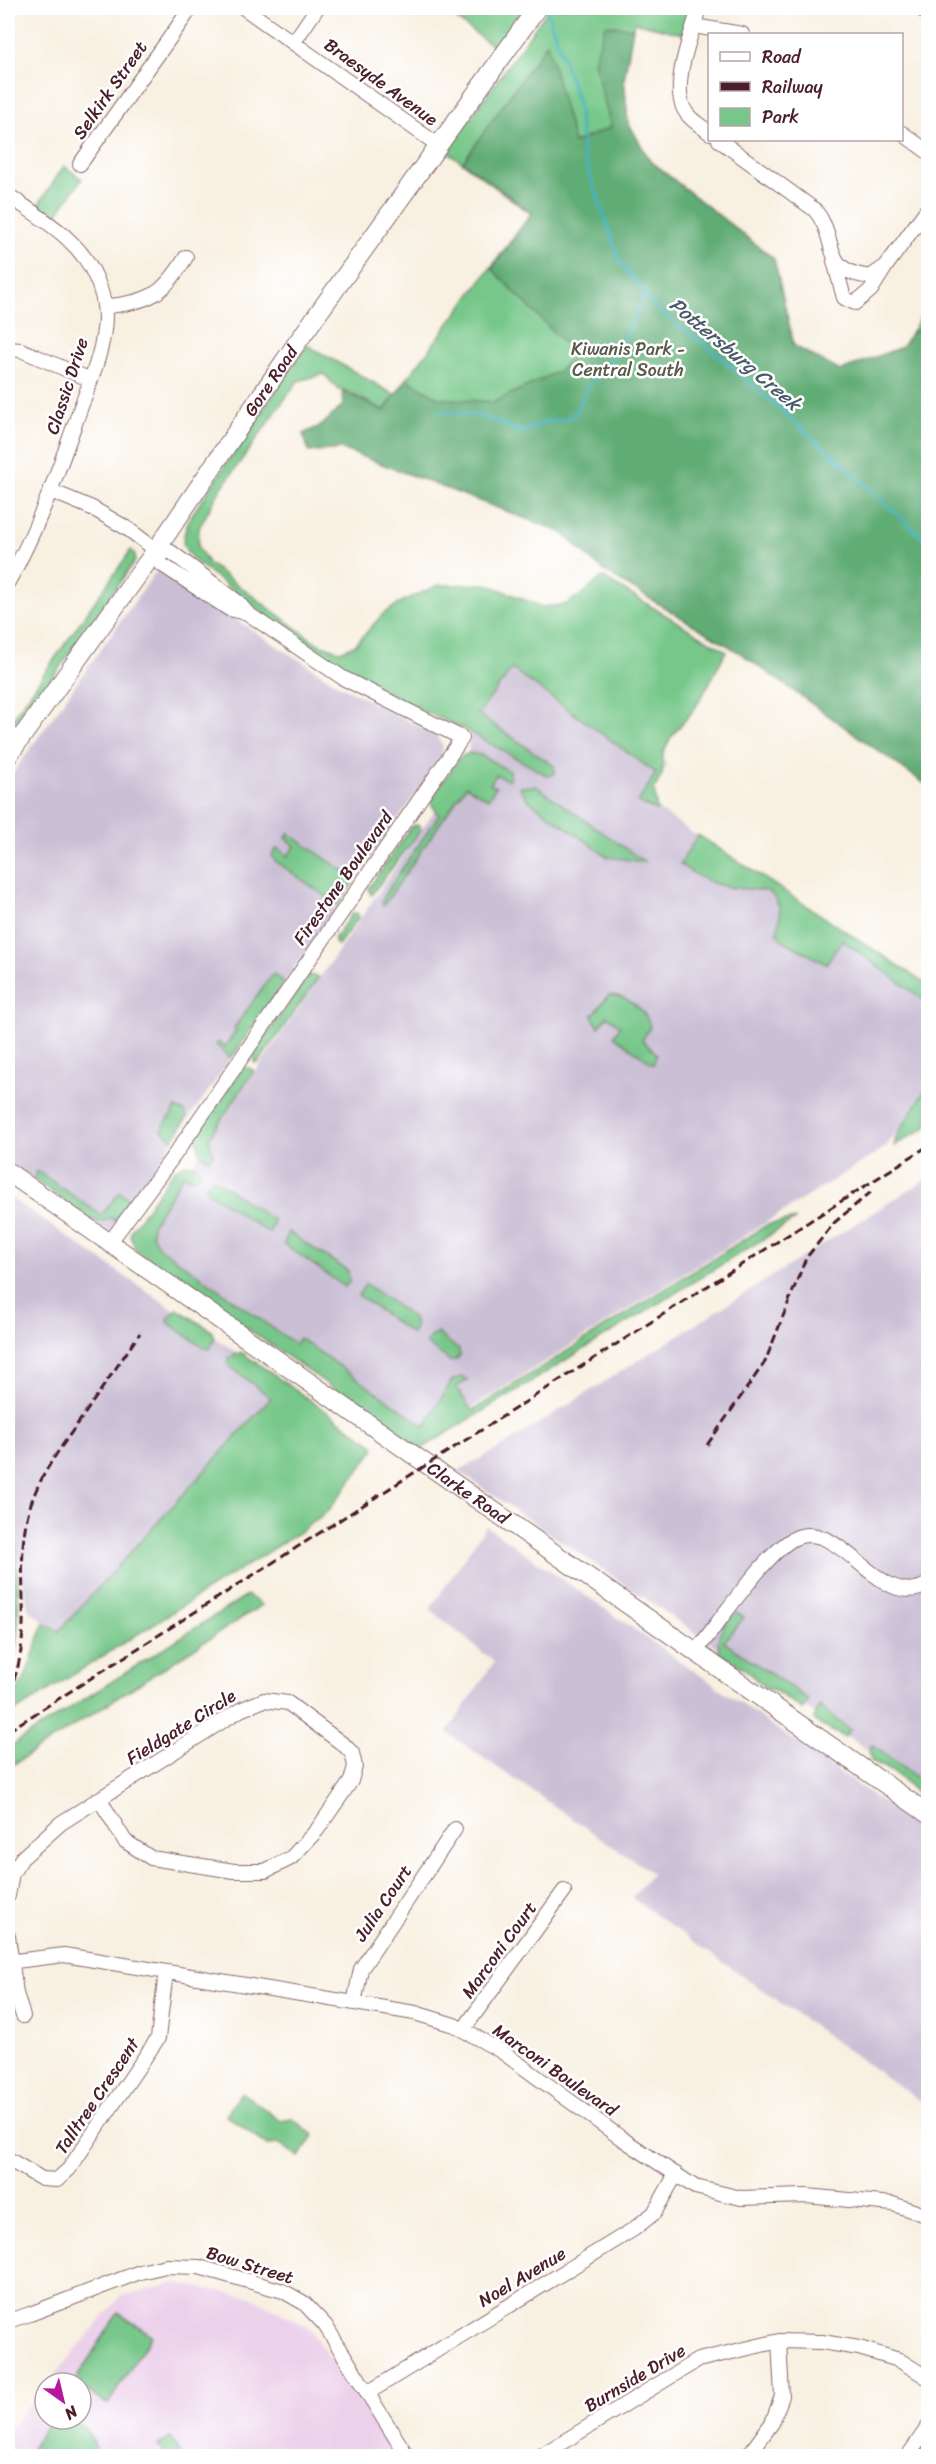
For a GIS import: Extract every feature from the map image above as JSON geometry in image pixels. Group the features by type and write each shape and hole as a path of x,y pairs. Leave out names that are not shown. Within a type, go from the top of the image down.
{"main road":[{"name":"Gore Road","path":"8,756 156,550 294,347 537,8"},
{"name":"Clarke Road","path":"8,1172 928,1814"}],"street":[{"name":"Selkirk Street","path":"80,164 191,8"},
{"name":"Braesyde Avenue","path":"244,8 438,145"},
{"path":"294,42 317,8"},
{"path":"699,8 688,41 679,86 683,106 692,120 708,132"},
{"path":"920,8 928,14"},
{"path":"694,26 736,33"},
{"path":"903,134 928,152"},
{"path":"719,141 815,210 824,222 844,298 855,303 872,290 886,266 928,208"},
{"name":"Classic Drive","path":"8,195 64,235 82,254 96,278 104,307 102,342 91,380 51,491 19,563 8,582"},
{"path":"830,247 840,268 852,274 870,277 886,266"},
{"path":"104,307 147,298 164,288 186,257"},
{"path":"8,349 21,350 91,380"},
{"name":"Firestone Boulevard","path":"51,491 92,508 128,529 156,550 161,564 229,609 247,613 343,678 462,738 178,1150 110,1242"},
{"path":"696,1651 777,1550 797,1537 822,1536 897,1589 922,1588 928,1584"},
{"name":"Fieldgate Circle","path":"8,1896 12,1873 22,1858 61,1823 240,1710 264,1700 288,1703 344,1745 352,1753 355,1766 351,1781 317,1830 291,1858 265,1871 234,1871 151,1858 125,1841 100,1800"},
{"name":"Julia Court","path":"354,2003 361,1969 455,1829"},
{"name":"Marconi Court","path":"463,2030 564,1891"},
{"path":"8,1936 9,1962 23,2016"},
{"name":"Marconi Boulevard","path":"9,1962 64,1955 415,2013 463,2030 501,2051 621,2138 695,2187 741,2198 806,2196 884,2203 928,2216"},
{"name":"Talltree Crescent","path":"8,2158 42,2179 57,2180 69,2169 158,2038 166,1972"},
{"name":"Noel Avenue","path":"369,2392 634,2229 654,2213 676,2174"},
{"name":"Bow Street","path":"8,2321 140,2271 166,2266 199,2267 283,2291 304,2303 325,2325 369,2392 407,2457"},
{"path":"748,2457 772,2423 782,2396 779,2341"},
{"name":"Burnside Drive","path":"540,2457 698,2360 779,2341 822,2342 859,2348 899,2360 928,2378"},
{"path":"908,2457 928,2427"}],"shaded area":[{"path":"157,570 339,685 436,735 443,746 441,758 109,1233 8,1163 8,780"},
{"path":"514,656 667,765 646,801 928,996 928,1085 886,1147 433,1432 299,1339 295,1345 142,1237 468,762 471,712"},
{"path":"928,1178 928,1791 458,1471 498,1449"},
{"path":"8,1196 237,1353 271,1398 59,1631 29,1611 16,1545 8,1554"},
{"path":"486,1526 928,1834 928,2107 632,1898 652,1873 447,1733 494,1662 430,1609"},
{"path":"177,2283 250,2297 308,2327 393,2447 378,2456 8,2456 8,2431 33,2401 33,2431 93,2431 93,2371 58,2371 121,2296"}],"green space":[{"path":"441,8 526,8 497,49"},
{"name":"Kiwanis Park - Central South","path":"549,8 693,8 683,34 634,22 624,79 628,122 650,161 774,259 794,346 840,371 902,347 928,306 928,783 396,395 384,410 342,389 339,390 324,374 298,381 220,490 199,528 198,547 208,563 318,644 340,651 355,645 383,614 403,601 439,585 487,584 542,607 565,605 602,577 726,651 695,708 671,737 663,753 662,775 654,789 657,811 638,802 656,773 512,669 478,714 554,766 555,773 548,776 464,729 390,696 305,646 194,560 184,546 183,541 189,519 307,345 395,395 531,214 447,151"},
{"name":"Kiwanis Park - Central South","path":"605,25 633,28 624,79 628,123 650,161 774,259 794,346 840,371 902,347 914,330 928,332 928,786 737,651 605,572 561,532 342,449 309,452 303,434 322,425 343,405 342,391 384,411 407,379 439,398 494,402 559,371 575,354 492,269 532,213 463,162 547,43 574,143 611,127 594,62"},
{"path":"64,166 82,179 53,220 36,208"},
{"path":"131,550 135,555 135,561 8,741 8,725"},
{"path":"469,753 481,755 509,771 508,780 496,775 490,784 496,787 488,799 466,786 383,906 385,894 439,815 431,799 460,757"},
{"path":"536,786 645,862 608,857 528,800 519,787"},
{"path":"418,825 421,830 371,895 369,888 412,826"},
{"path":"288,833 351,876 354,882 338,905 274,860 272,855 277,848 288,856 295,846 286,838"},
{"path":"698,835 928,985 928,1003 842,940 826,964 782,940 777,933 780,910 776,900 768,891 721,885 702,878 680,864"},
{"path":"357,913 359,917 338,945 335,943 335,937 352,914"},
{"path":"273,974 284,982 232,1057 229,1057 216,1045 218,1042 225,1047 236,1031 234,1028"},
{"path":"309,975 319,977 258,1063 255,1063 253,1055"},
{"path":"611,995 630,1001 645,1015 650,1027 642,1040 657,1054 653,1064 614,1036 620,1026 607,1016 599,1027 592,1016"},
{"path":"243,1068 254,1071 209,1138 213,1154 209,1160 200,1153 196,1136"},
{"path":"928,1086 928,1126 894,1146 897,1134"},
{"path":"176,1108 185,1112 187,1117 173,1139 161,1130"},
{"path":"185,1164 193,1164 200,1169 198,1176 191,1179 184,1174 152,1225 152,1235 159,1247 295,1344 299,1338 425,1426 452,1380 461,1377 468,1380 456,1387 472,1411 767,1225 796,1219 421,1449 137,1252 130,1235 132,1229 175,1169"},
{"path":"37,1171 101,1215 120,1192 129,1200 114,1221 111,1218 101,1222 93,1221 34,1179"},
{"path":"214,1179 274,1221 269,1233 207,1191 206,1185"},
{"path":"288,1232 348,1271 349,1281 345,1287 284,1244"},
{"path":"366,1284 412,1317 415,1327 412,1334 358,1295"},
{"path":"177,1309 212,1331 215,1338 210,1349 204,1348 169,1323 168,1319"},
{"path":"437,1333 459,1350 460,1355 456,1360 450,1361 426,1343"},
{"path":"241,1352 374,1445 374,1450 328,1511 301,1531 8,1716 8,1707 25,1678 44,1623 59,1631 271,1398 227,1364 229,1358"},
{"path":"16,1544 18,1628 8,1678 8,1555"},
{"path":"247,1595 262,1605 8,1768 8,1748"},
{"path":"737,1613 744,1617 724,1642 809,1700 802,1709 774,1690 765,1688 745,1669 720,1654 718,1641 721,1630"},
{"path":"819,1706 850,1730 844,1737 820,1725 814,1719"},
{"path":"872,1745 928,1786 928,1793 920,1797 898,1776 871,1761 869,1750"},
{"path":"241,2092 281,2121 292,2119 314,2135 299,2157 280,2144 267,2145 226,2115"},
{"path":"118,2313 152,2335 108,2404 93,2395 93,2371 81,2371"},
{"path":"43,2431 86,2431 99,2456 26,2456"},
{"path":"171,2438 183,2456 165,2456 158,2445"}],"waterway":[{"name":"Pottersburg Creek","path":"546,8 578,103 583,155 620,261 658,311 712,350 852,472 928,543"},
{"path":"438,412 481,416 521,432 550,421 567,419 577,412 586,389 601,373 625,339 645,294"}],"railway":[{"path":"8,1731 928,1146"},
{"path":"707,1445 765,1362 806,1258 835,1222 871,1192"},
{"path":"8,1693 21,1651 22,1562 27,1518 31,1504 56,1454 140,1333"}]}
